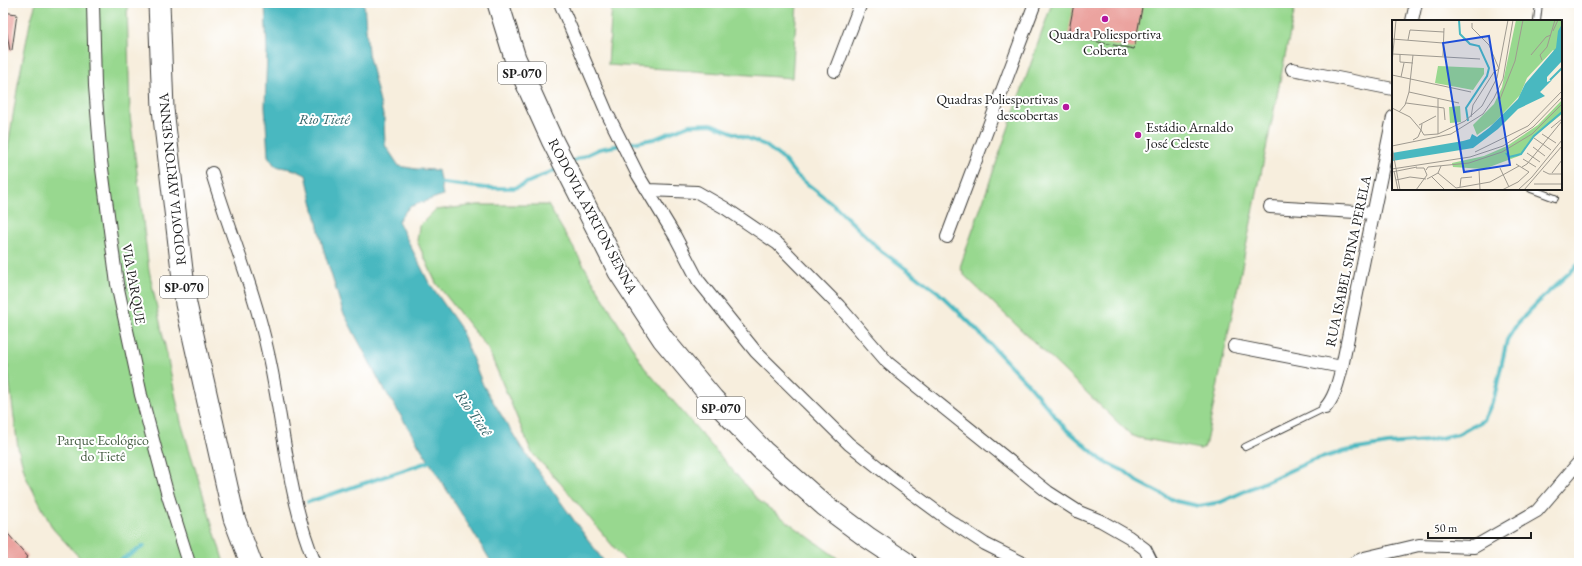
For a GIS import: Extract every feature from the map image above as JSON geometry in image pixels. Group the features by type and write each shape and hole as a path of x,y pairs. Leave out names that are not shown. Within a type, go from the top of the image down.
{"highway":[{"name":"RODOVIA AYRTON SENNA","path":"159,3 163,109 186,304 234,518 251,563"},
{"name":"RODOVIA AYRTON SENNA","path":"498,3 516,58 552,140 620,272 663,339 713,399 764,450 824,505 867,537 906,563"}],"street":[{"name":"VIA PARQUE","path":"92,3 95,86 101,161 117,284 141,395 168,496 189,563"},
{"path":"560,3 607,113 638,176 675,236 698,280 756,352 849,444 893,479 947,519 985,544 1023,563"},
{"path":"835,71 861,3"},
{"path":"947,236 1035,3"},
{"path":"1412,20 1416,3"},
{"path":"1292,68 1392,89"},
{"name":"RUA ISABEL SPINA PERELA","path":"1325,408 1335,392 1342,367 1392,122"},
{"path":"212,173 258,308 269,354 288,468 298,514 315,563"},
{"path":"648,190 697,192 725,208 778,244 839,306 888,363 1048,492 1079,512 1101,521 1129,537 1145,550 1152,563"},
{"path":"1270,208 1373,213"},
{"path":"1234,346 1342,367"},
{"path":"1353,563 1364,558 1419,544 1474,547 1537,511 1579,462"}],"lane":[{"path":"1537,20 1539,3"},
{"path":"1534,190 1555,198"},
{"path":"1245,447 1325,408"}],"green space":[{"name":"Parque Ecológico do Tietê","path":"36,3 127,3 130,115 149,270 181,422 224,563 82,563 81,559 53,529 26,477 18,448 4,331 3,178 18,84 30,23"},
{"path":"612,3 797,3 792,78 608,65"},
{"name":"Estádio Arnaldo José Celeste","path":"1052,3 1296,3 1205,447 1200,449 1139,438 1131,435 964,275 960,267"},
{"path":"478,205 548,205 644,367 758,500 844,563 627,563 562,485 532,453 488,349 436,283 417,241 419,226 435,210"}],"water":[{"name":"Rio Tietê","path":"265,3 364,3 368,53 384,119 385,145 399,166 416,169 438,170 443,195 409,207 398,221 428,281 460,327 483,385 521,447 605,563 492,563 381,384 343,312 323,248 306,175 295,170 275,166 268,156 265,106 267,53"}],"building":[{"name":"Quadra Poliesportiva Coberta","path":"1074,3 1143,3 1134,49 1068,36"},
{"path":"3,12 17,14 12,50 10,51"},
{"path":"3,528 28,557 21,563 3,563"}],"waterway":[{"path":"569,163 599,149 654,139 689,125 711,124 765,145 784,160 796,175 834,205 880,250 938,292 972,325 1028,384 1065,428 1103,461 1126,472 1137,481 1175,501 1199,506 1221,502 1311,461 1345,451 1388,444 1427,441 1458,434 1484,420 1494,398 1507,340 1517,324 1542,298 1579,264"},
{"path":"435,182 485,188 515,188 560,168"},
{"path":"308,502 433,460"},
{"path":"116,563 144,546"}],"place":[{"name":"Quadra Poliesportiva Coberta","path":"1105,19"},
{"name":"Quadras Poliesportivas descobertas","path":"1066,107"},
{"name":"Estádio Arnaldo José Celeste","path":"1138,135"}]}
